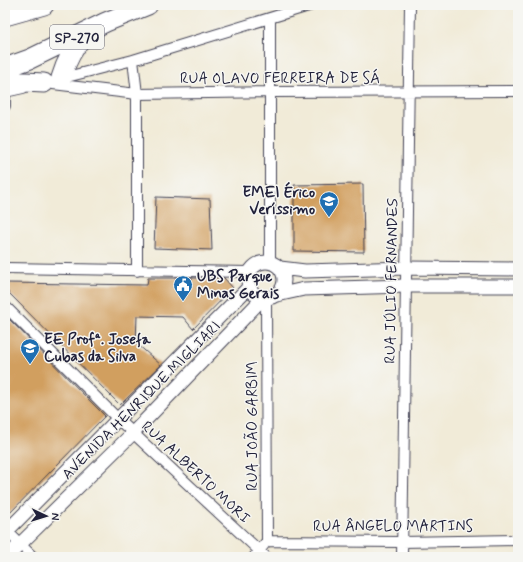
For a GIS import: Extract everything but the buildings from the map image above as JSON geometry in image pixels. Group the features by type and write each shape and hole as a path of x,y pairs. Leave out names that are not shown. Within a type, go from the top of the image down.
{"highway":[{"name":"SP-270","path":"5,16 44,5"},
{"name":"SP-270","path":"5,68 30,59 148,5"},
{"path":"5,81 52,81 66,62 72,50 87,32"}],"street":[{"path":"5,106 5,92 133,60 312,5"},
{"name":"RUA JÚLIO FERNANDES","path":"402,557 410,5"},
{"path":"269,297 283,286 284,279 283,274 275,265 270,92 270,18"},
{"path":"133,60 137,94 137,271"},
{"name":"RUA OLAVO FERREIRA DE SÁ","path":"52,81 137,94 518,91"},
{"path":"5,268 249,272 258,264 275,265 305,271 406,268 518,268"},
{"path":"249,272 249,287 256,295 269,297 304,289 406,286 518,286"},
{"name":"AVENIDA HENRIQUE MIGLIARI","path":"6,531 249,287"},
{"name":"AVENIDA HENRIQUE MIGLIARI","path":"7,557 269,297"},
{"name":"RUA JOÃO GARBIM","path":"267,541 269,297"},
{"name":"RUA ALBERTO MORI","path":"5,306 132,433 260,555"},
{"path":"6,531 33,557"},
{"name":"RUA ÂNGELO MARTINS","path":"267,541 402,542 518,540"},
{"path":"260,555 267,541"}],"place":[{"name":"EMEI Érico Veríssimo","path":"329,218"},
{"name":"UBS Parque Minas Gerais","path":"183,302"},
{"name":"EE Profª. Josefa Cubas da Silva","path":"30,365"}]}
